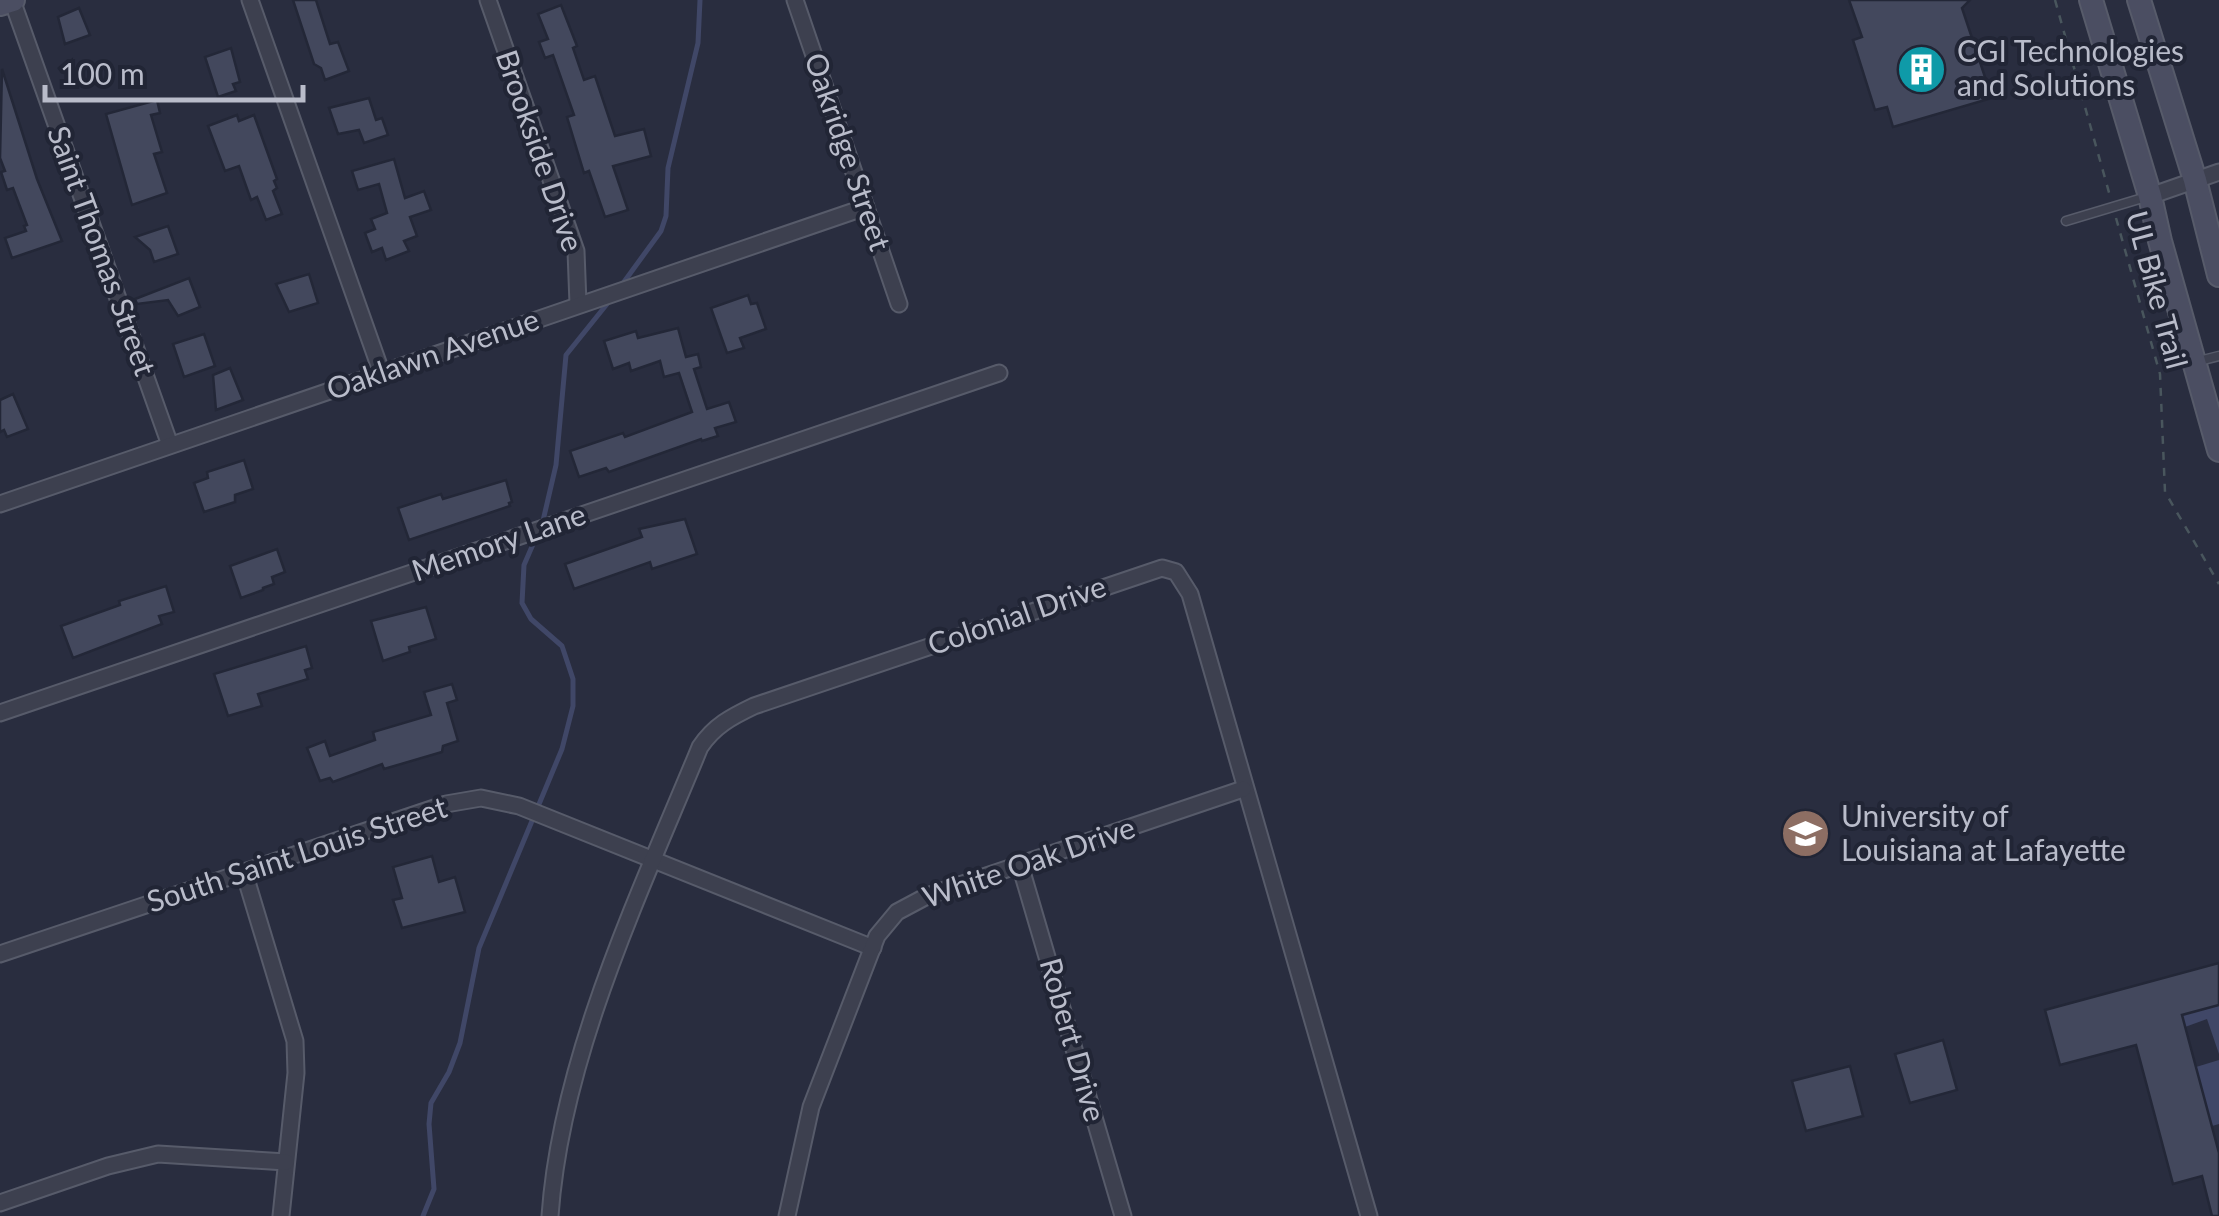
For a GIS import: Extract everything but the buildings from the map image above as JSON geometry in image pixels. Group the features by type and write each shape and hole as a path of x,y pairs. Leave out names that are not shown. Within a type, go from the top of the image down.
{"street":[{"path":"0,4 12,0"},
{"name":"Saint Thomas Street","path":"12,0 170,445"},
{"path":"250,0 382,374"},
{"name":"Brookside Drive","path":"488,0 576,251 578,304"},
{"name":"Oakridge Street","path":"796,0 898,304"},
{"path":"2092,0 2194,362 2210,384 2219,450"},
{"path":"2140,0 2219,274"},
{"path":"2150,196 2219,172"},
{"name":"Oaklawn Avenue","path":"0,504 866,208"},
{"name":"Memory Lane","path":"0,713 998,373"},
{"name":"Colonial Drive","path":"550,1216 565,1116 584,1041 700,747 710,733 754,706 1162,568 1176,572 1190,594 1369,1216"},
{"name":"White Oak Drive","path":"788,1216 811,1108 888,919 911,903 1244,789"},
{"name":"South Saint Louis Street","path":"0,954 472,798 519,806 873,948"},
{"name":"Robert Drive","path":"1020,864 1123,1216"},
{"path":"244,872 295,1040 296,1074 281,1216"},
{"path":"0,1202 108,1166 158,1154 286,1162"}],"lane":[{"path":"2066,221 2150,196"},
{"path":"2194,362 2219,356"}],"path":[{"name":"UL Bike Trail","path":"2055,0 2160,374 2166,492 2219,584"}],"water":[{"path":"2219,1005 2219,1054 2207,1019 2185,1027 2182,1015"},
{"path":"2219,1060 2219,1124 2212,1126 2196,1067"}],"waterway":[{"path":"621,286 661,231 666,216 668,168 698,43 700,0"},
{"path":"542,525 556,465 566,355 611,299"},
{"path":"423,1216 434,1189 431,1103 460,1043 479,948 562,749 573,706 573,679 562,646 531,619 522,603 524,565 537,535"}],"place":[{"name":"CGI Technologies and Solutions","path":"1922,69"},
{"name":"University of Louisiana at Lafayette","path":"1806,834"}]}
